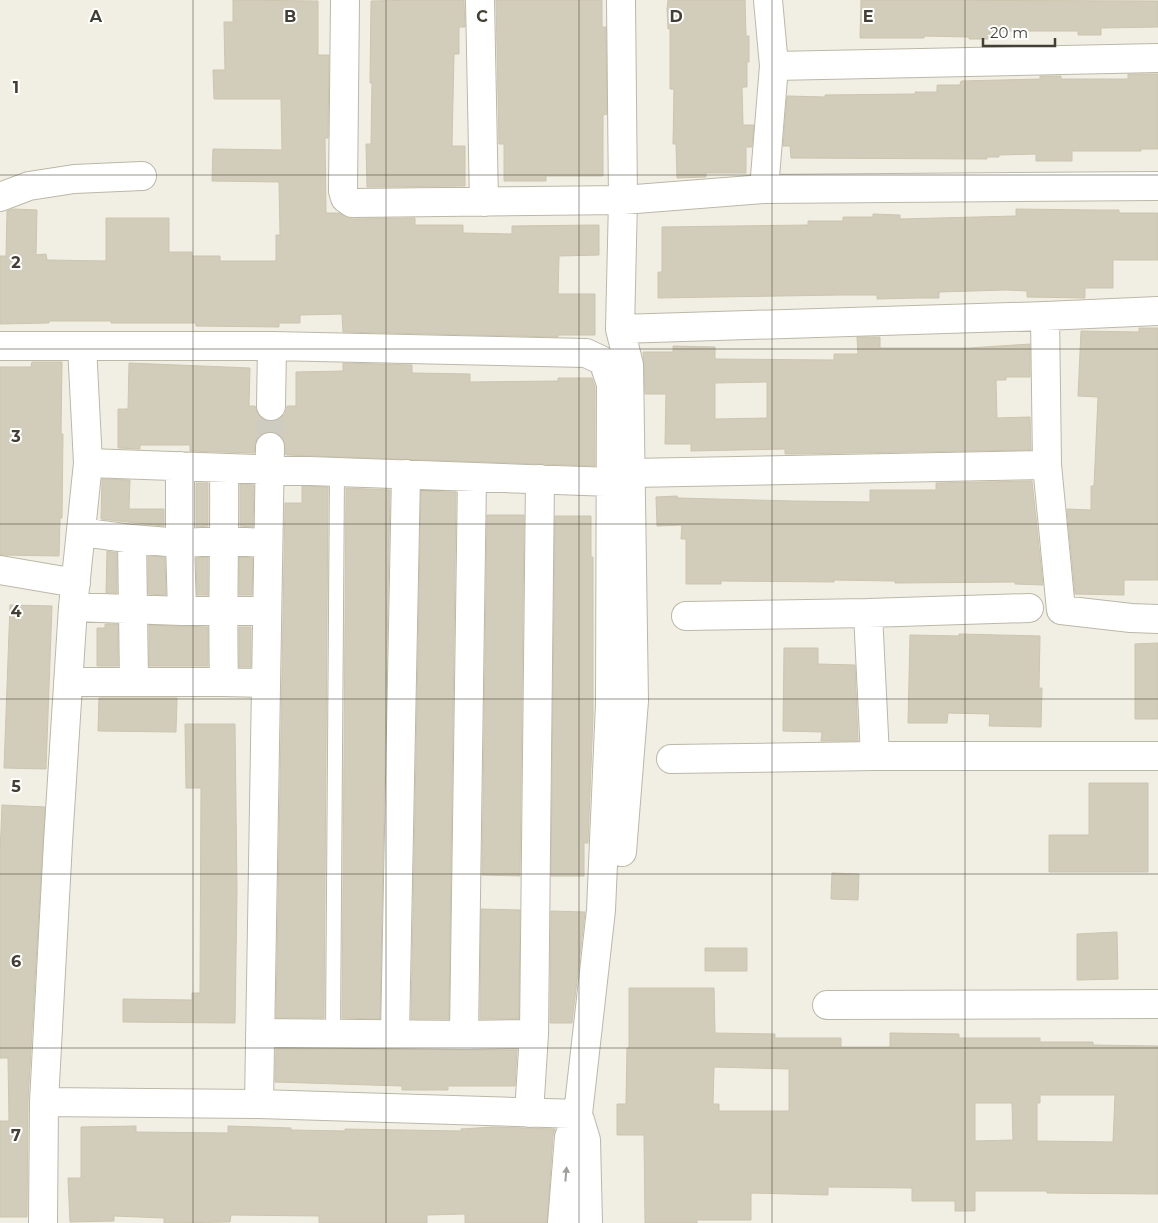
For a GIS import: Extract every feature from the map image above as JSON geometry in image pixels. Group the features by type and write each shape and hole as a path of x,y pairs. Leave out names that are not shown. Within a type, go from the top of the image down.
{"street":[{"path":"345,0 343,191 345,198 352,203 623,200 764,189 1158,186"},
{"path":"480,0 484,202"},
{"path":"562,1223 569,1137 578,1114 602,910 622,703 621,477 629,365 620,329 623,200 621,0"},
{"path":"764,189 774,66 768,0"},
{"path":"774,66 1158,58"},
{"path":"0,197 29,186 74,178 142,176"},
{"path":"620,329 1158,311"},
{"path":"1045,316 1046,465 1061,610 1158,619"},
{"path":"0,346 272,346 586,353 604,361 612,384 621,477"},
{"path":"43,1223 44,1102 68,682 74,595 88,463 82,346"},
{"path":"271,406 272,346"},
{"path":"88,463 224,468 269,458 337,472 540,479 1046,465"},
{"path":"259,1104 269,458"},
{"path":"180,466 182,611"},
{"path":"224,468 225,542 222,612 224,682"},
{"path":"395,1034 406,474"},
{"path":"464,1035 472,477"},
{"path":"529,1113 534,1034 540,479"},
{"path":"82,532 180,543 225,542 268,544"},
{"path":"132,539 134,682"},
{"path":"0,570 74,595 132,610 267,611"},
{"path":"686,616 1029,608"},
{"path":"868,613 875,756"},
{"path":"68,682 266,683"},
{"path":"672,759 875,756 1158,756"},
{"path":"827,1005 1158,1004"},
{"path":"260,1033 534,1034"},
{"path":"44,1102 259,1104 578,1114"},
{"path":"578,1114 586,1140 588,1223"}],"lane":[{"path":"333,1033 337,472"}],"building":[{"path":"233,0 318,1 318,55 329,55 328,138 325,138 326,213 340,213 352,219 415,218 415,225 463,225 463,233 512,234 512,226 599,225 599,255 559,256 558,294 595,294 595,335 558,335 558,337 343,332 342,314 300,315 300,323 279,323 279,327 196,326 196,323 111,323 111,321 49,321 49,323 0,324 0,256 6,256 7,211 13,209 37,210 36,255 46,254 47,260 106,261 106,218 169,218 169,252 192,252 192,256 220,256 220,261 276,261 276,235 280,235 279,182 212,181 213,149 282,150 281,99 214,99 213,70 225,70 224,22 233,22"},
{"path":"464,0 465,27 459,27 459,54 454,54 452,146 465,146 465,186 367,187 366,144 371,144 371,1"},
{"path":"496,0 602,0 602,27 606,27 607,114 603,115 603,176 546,176 546,181 504,181 504,144 499,144"},
{"path":"668,0 745,0 746,36 749,36 749,62 747,62 747,87 742,87 743,125 754,125 752,147 746,147 746,173 706,173 706,177 677,178 676,144 673,144 674,89 670,89"},
{"path":"861,0 1158,1 1158,27 1101,28 1101,35 1078,35 1078,31 1007,31 990,32 990,39 924,36 924,38 860,38"},
{"path":"1128,74 1158,74 1158,149 1141,149 1141,151 1072,151 1072,161 1036,161 1036,154 999,155 999,157 987,157 987,159 791,158 790,146 783,146 787,96 825,97 825,95 915,94 915,92 937,92 937,85 960,85 961,81 1040,79 1040,76 1061,76 1061,79 1128,79"},
{"path":"1016,209 1119,210 1119,213 1158,213 1158,260 1113,260 1113,288 1085,288 1085,298 1027,297 1027,291 1006,290 939,292 939,298 877,299 877,295 841,295 658,298 658,272 662,272 662,227 808,225 808,221 843,221 843,217 873,217 873,214 900,215 900,219 1016,216"},
{"path":"1139,328 1158,328 1158,580 1124,580 1124,595 1075,594 1067,509 1091,510 1091,486 1094,486 1098,397 1078,396 1081,331 1139,332"},
{"path":"857,337 880,337 880,348 969,348 1030,344 1030,377 1006,377 1006,380 996,380 997,418 1030,417 1031,450 789,454 785,454 785,449 691,451 691,444 665,444 666,394 645,394 643,352 673,352 673,346 715,347 715,359 834,360 834,354 858,354","holes":["767,382 767,418 715,419 715,383"]},
{"path":"32,362 62,362 62,518 60,518 59,556 0,555 0,367 31,367"},
{"path":"129,363 250,368 249,406 255,406 258,414 270,422 279,419 285,414 287,406 296,406 296,372 343,371 343,363 412,365 412,373 470,374 470,382 558,381 558,378 592,378 595,387 595,466 286,455 283,439 271,431 263,433 257,439 254,453 190,451 190,445 140,445 140,449 118,448 118,409 128,409"},
{"path":"102,479 130,480 129,509 164,509 164,526 101,519"},
{"path":"1032,481 1043,585 1015,584 1015,582 895,583 895,581 834,580 834,582 721,581 721,584 686,584 686,539 681,539 682,525 657,526 656,497 870,502 870,490 936,490 936,483"},
{"path":"196,483 208,483 208,526 196,527"},
{"path":"240,484 254,485 253,527 240,526"},
{"path":"302,486 328,487 324,1018 276,1018 285,503 302,503"},
{"path":"346,488 390,490 380,1019 342,1018"},
{"path":"421,491 456,492 449,1019 411,1019"},
{"path":"487,515 524,515 520,876 482,875"},
{"path":"555,516 591,516 591,557 593,557 593,717 588,843 584,843 584,876 551,876"},
{"path":"107,551 117,553 117,593 106,593"},
{"path":"148,556 165,557 166,595 148,594"},
{"path":"208,557 208,595 197,595 196,558"},
{"path":"239,557 253,558 252,595 239,595"},
{"path":"10,605 52,606 46,769 4,768"},
{"path":"105,624 118,624 118,666 97,666 97,628 105,628"},
{"path":"149,625 208,627 208,666 149,666"},
{"path":"239,627 251,627 251,667 239,667"},
{"path":"959,634 1040,636 1039,688 1042,688 1041,727 989,726 990,714 948,713 947,723 908,723 910,635 959,636"},
{"path":"1158,643 1158,719 1135,719 1135,644"},
{"path":"784,648 818,648 818,664 855,665 858,741 821,741 822,732 783,731"},
{"path":"99,698 177,698 176,732 98,731"},
{"path":"185,724 235,724 237,891 235,1023 123,1022 123,999 192,1000 192,993 200,993 201,788 186,788"},
{"path":"1089,783 1148,783 1148,872 1049,872 1049,835 1089,835"},
{"path":"2,805 45,807 28,1101 27,1217 0,1217 0,1121 9,1121 8,1058 0,1058 0,854"},
{"path":"832,873 859,874 858,900 831,899"},
{"path":"481,909 520,910 519,1019 480,1019"},
{"path":"551,911 585,912 572,1023 550,1023"},
{"path":"1117,932 1118,979 1077,980 1077,934"},
{"path":"705,948 747,948 747,971 705,971"},
{"path":"629,988 714,988 715,1033 775,1034 775,1038 841,1038 841,1047 890,1047 890,1033 959,1034 959,1038 1040,1038 1040,1042 1093,1042 1093,1045 1158,1046 1158,1194 975,1191 975,1211 955,1211 955,1201 912,1201 912,1188 828,1187 828,1195 751,1193 751,1220 697,1220 697,1223 645,1223 644,1135 617,1135 617,1104 626,1104 627,1048 629,1048","holes":["714,1067 789,1069 789,1111 719,1111 719,1104 713,1104","1040,1095 1115,1095 1113,1142 1037,1141 1037,1103 1040,1103","975,1103 1012,1103 1013,1140 975,1141"]},
{"path":"276,1049 517,1050 515,1086 448,1086 448,1090 402,1090 402,1086 275,1082"},
{"path":"136,1126 136,1132 228,1133 228,1126 345,1131 345,1129 461,1131 461,1129 493,1127 555,1129 547,1223 465,1223 465,1214 427,1215 427,1223 319,1223 319,1216 231,1215 230,1222 164,1223 164,1218 114,1216 114,1221 70,1222 68,1178 81,1178 81,1127"}],"tunnel":[{"path":"270,447 271,406"}]}
